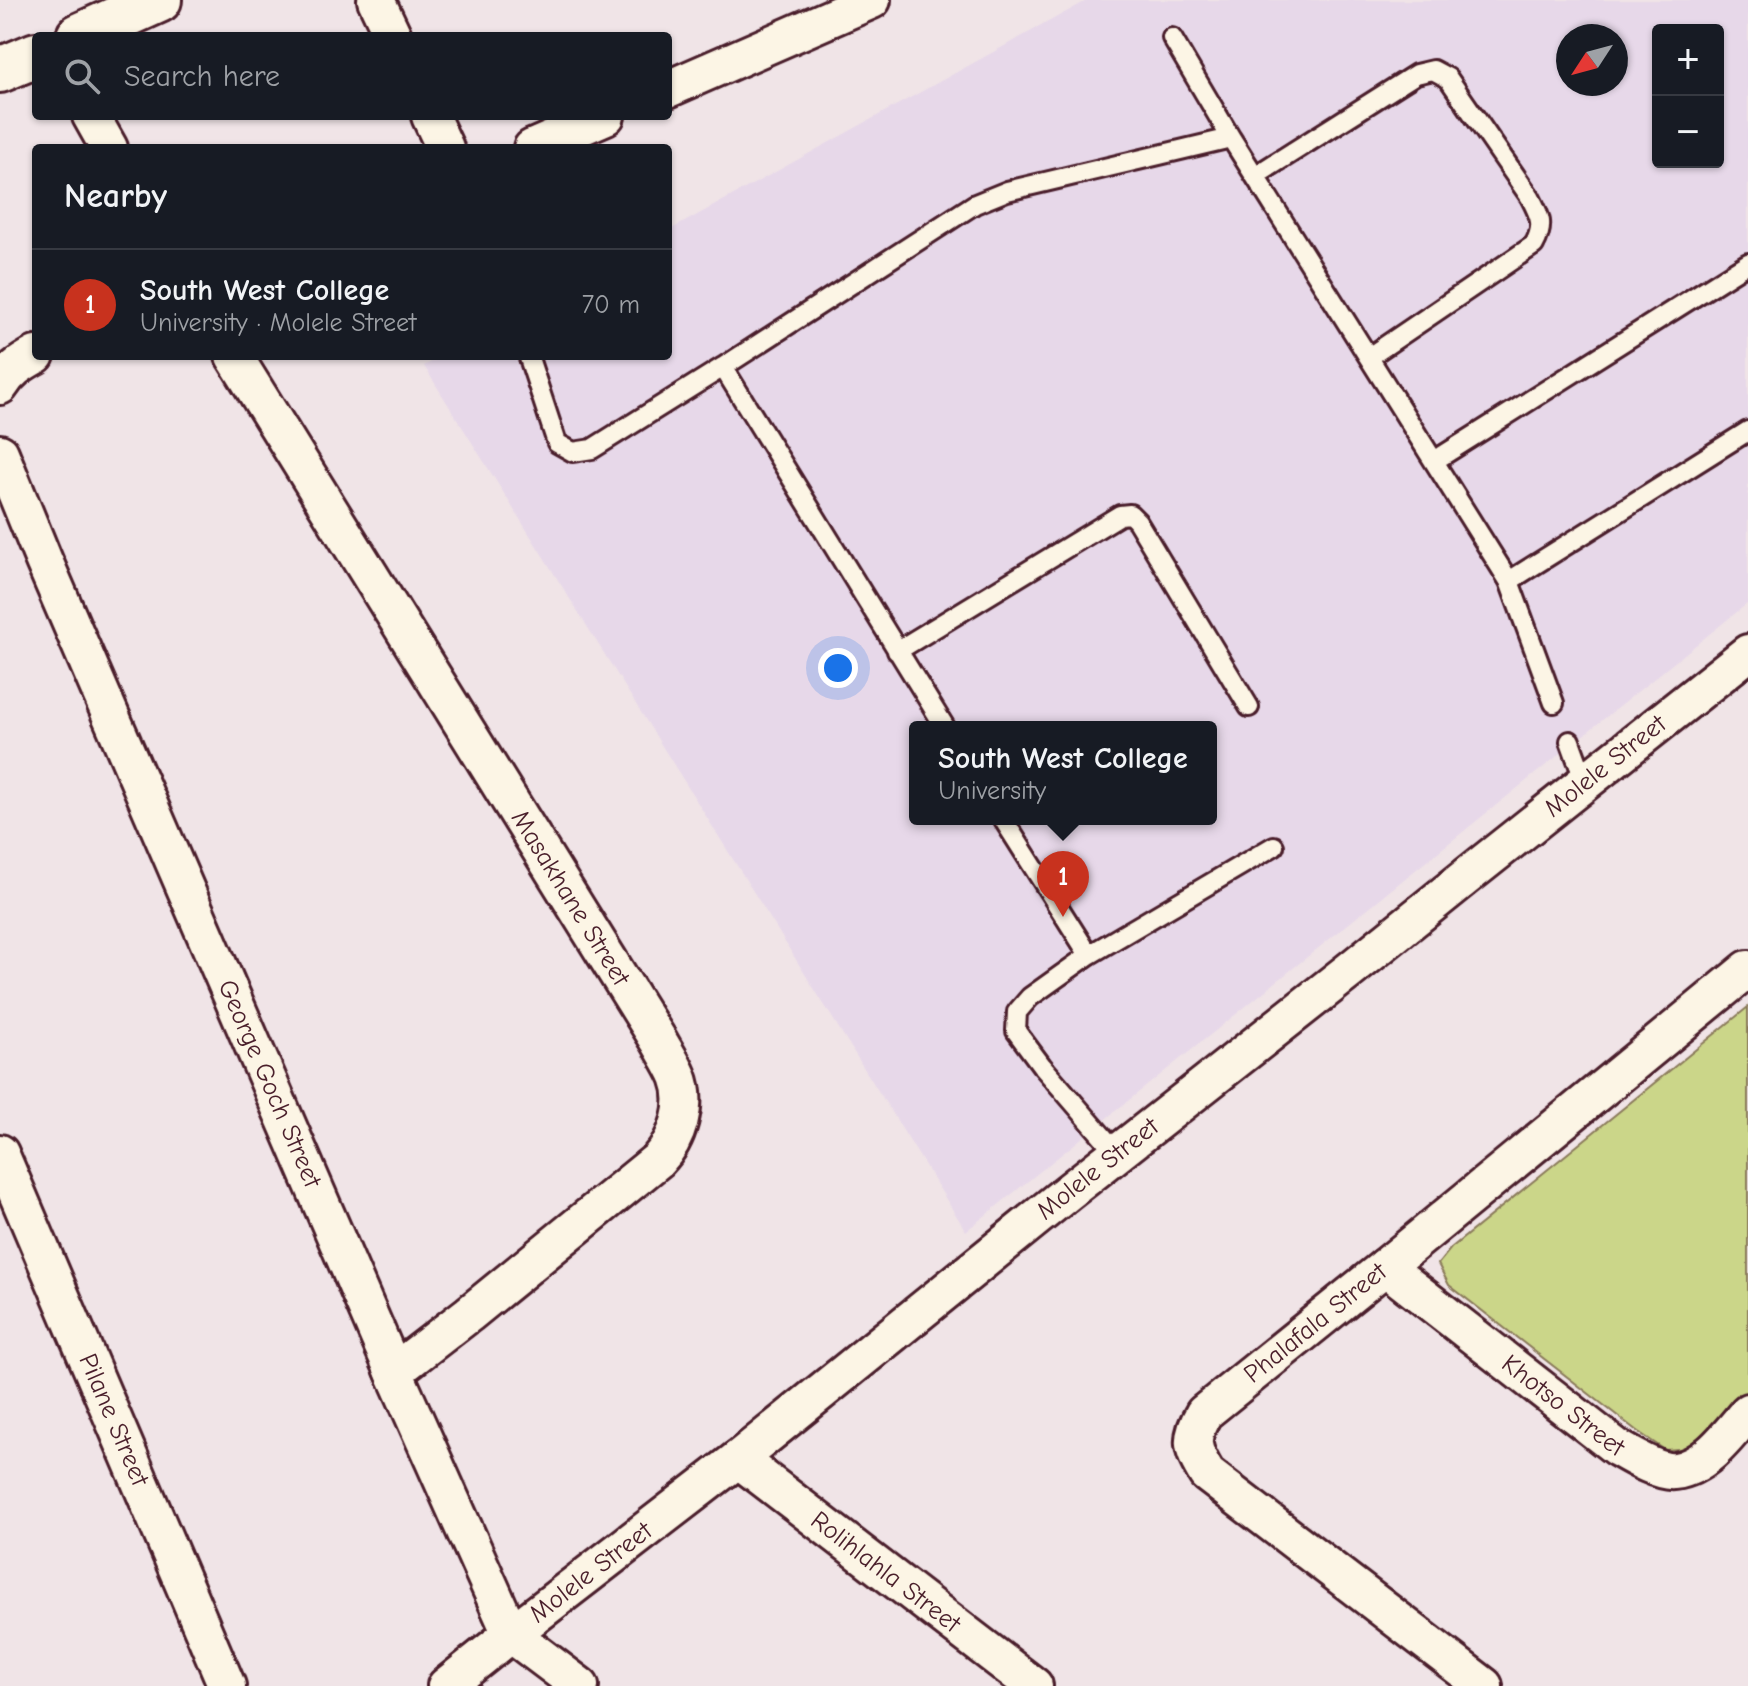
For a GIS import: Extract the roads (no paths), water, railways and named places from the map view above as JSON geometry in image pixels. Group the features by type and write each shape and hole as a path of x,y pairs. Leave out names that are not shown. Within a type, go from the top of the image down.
{"street":[{"path":"88,32 159,0"},
{"path":"376,0 391,32"},
{"path":"672,87 872,0"},
{"path":"0,70 32,57"},
{"path":"93,120 107,144"},
{"path":"432,120 443,144"},
{"path":"541,144 597,120"},
{"path":"0,386 6,376 32,357"},
{"name":"Masakhane Street","path":"236,360 659,1041 678,1076 681,1092 679,1123 667,1150 658,1160 394,1372"},
{"name":"George Goch Street","path":"0,453 394,1372 511,1634 580,1686"},
{"name":"Molele Street","path":"446,1686 738,1459 1117,1153 1748,653"},
{"name":"Phalafala Street","path":"1484,1686 1207,1474 1194,1454 1194,1430 1204,1413 1748,969"},
{"name":"Pilane Street","path":"0,1153 227,1686"},
{"name":"Khotso Street","path":"1385,1267 1616,1447 1650,1465 1673,1471 1698,1463 1722,1442 1748,1412"},
{"name":"Rolihlahla Street","path":"738,1459 1034,1686"}],"lane":[{"path":"1172,38 1231,138 1509,581 1554,703"},
{"path":"1255,176 1416,74 1433,70 1448,78 1530,197 1540,217 1541,234 1534,245 1369,357"},
{"path":"530,360 557,443 573,452 592,449 975,204 1007,191 1231,138"},
{"path":"1434,461 1748,263"},
{"path":"723,367 941,721"},
{"path":"1509,581 1748,431"},
{"path":"897,651 1120,515 1130,514 1249,707"},
{"path":"1570,741 1585,782"},
{"path":"1007,825 1089,955"},
{"path":"1117,1153 1016,1031 1017,1012 1030,997 1089,955 1274,846"}],"place":[{"name":"South West College","path":"1063,917"}]}
